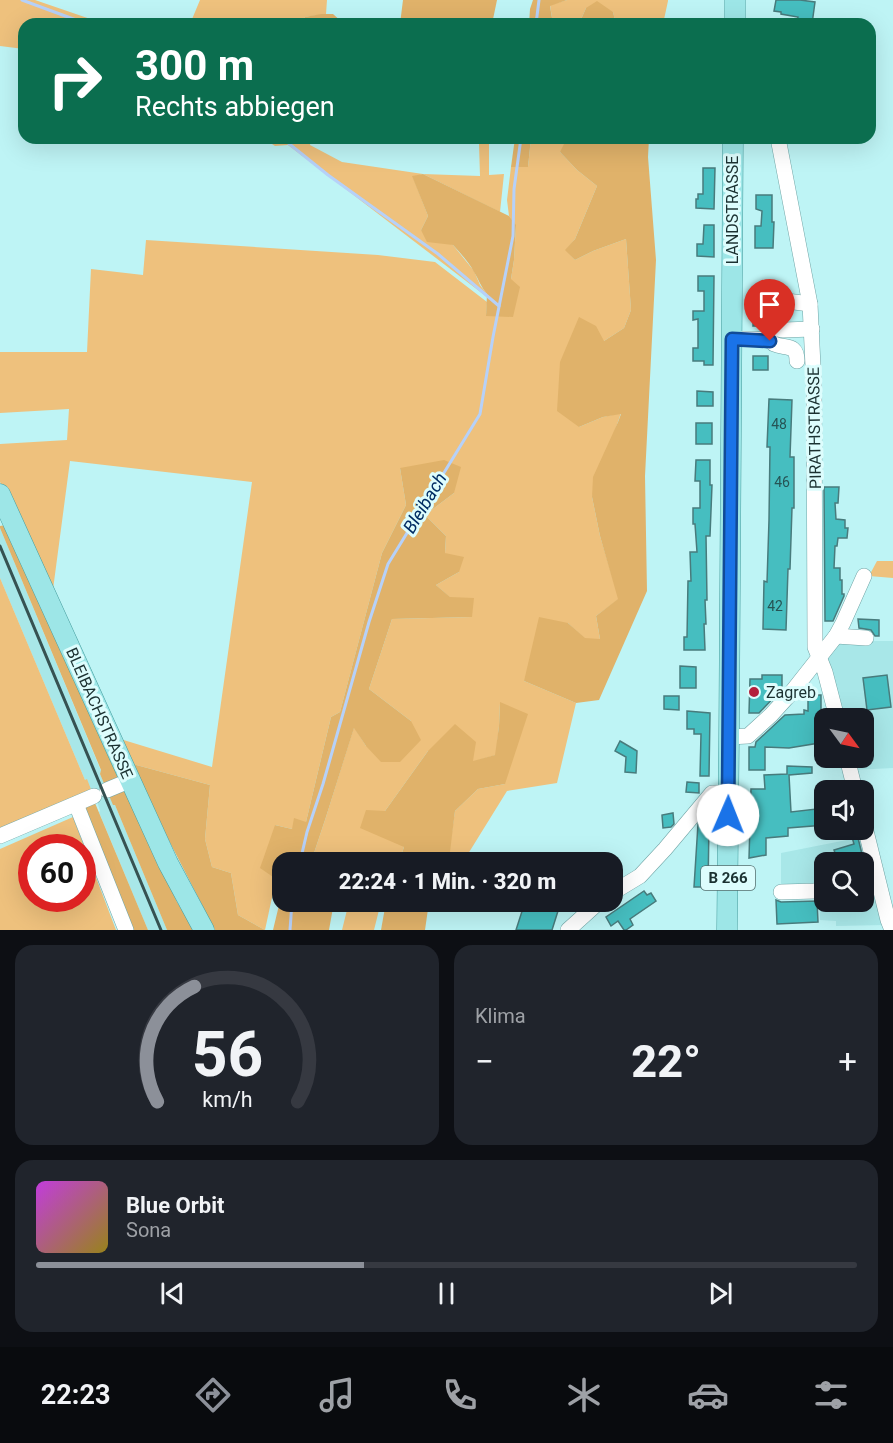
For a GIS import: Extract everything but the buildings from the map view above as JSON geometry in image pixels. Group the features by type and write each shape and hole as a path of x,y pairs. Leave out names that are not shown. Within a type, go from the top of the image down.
{"main road":[{"path":"735,0 735,18"},
{"name":"LANDSTRASSE","path":"727,930 733,144"},
{"name":"BLEIBACHSTRASSE","path":"0,494 168,863 204,930"}],"street":[{"name":"PIRATHSTRASSE","path":"779,144 810,304 815,478 815,647 825,672 834,708"},
{"path":"771,299 810,304"},
{"path":"771,328 812,329"},
{"path":"732,339 770,341 776,345 787,346 794,350 797,361"},
{"path":"729,737 747,736 791,693 836,636 864,576"},
{"path":"836,636 866,638"},
{"path":"0,836 131,780"},
{"path":"623,886 640,876 712,793 729,792"},
{"path":"76,804 126,930"},
{"path":"868,840 892,930"},
{"path":"781,892 814,891"},
{"path":"568,930 589,912"}],"shaded area":[{"path":"0,0 35,0 88,18 18,18 18,48 0,46"},
{"path":"200,0 327,0 326,14 305,18 192,18"},
{"path":"403,0 497,0 493,18 401,18"},
{"path":"533,0 567,0 550,6 552,18 529,18"},
{"path":"567,0 668,0 664,18 614,18 613,12 586,8 582,18 552,18 550,5"},
{"path":"597,1 613,12 614,18 582,18 586,8"},
{"path":"333,14 337,18 305,18"},
{"path":"272,144 310,144 342,162 423,174 413,177 428,216 421,230 453,245 474,271 487,297 288,145 275,146"},
{"path":"479,144 489,144 489,175 504,174 500,212 423,174 480,176"},
{"path":"514,144 530,144 528,167 511,167"},
{"path":"530,144 585,144 560,152 597,186 575,239 566,250 575,260 626,239 631,310 624,328 604,341 579,427 603,417 621,413 592,497 600,536 619,599 596,616 600,639 585,639 568,623 524,681 576,703 557,783 507,791 469,852 449,852 455,811 478,789 505,784 500,703 496,755 472,762 428,751 385,811 404,847 402,852 314,852 354,727 366,746 411,721 369,689 392,619 472,617 436,585 459,572 445,553 446,536 425,515 454,493 400,468 406,505 382,553 340,712 331,717 306,822 292,829 275,825 276,852 272,852 272,898 265,930 238,915 231,873 212,867 205,839 210,785 129,763 117,738 212,767 252,482 70,461 52,597 0,482 0,444 67,440 69,409 0,413 0,352 87,352 91,269 143,275 146,240 378,255 435,262 487,302 486,316 511,279 516,226 509,216 507,200 511,167 528,167"},
{"path":"564,144 649,144 656,260 645,476 647,591 599,700 576,703 524,681 539,617 568,623 585,638 600,639 596,616 618,599 600,536 592,497 593,477 621,414 603,417 579,427 557,411 560,362 579,317 596,326 604,341 624,328 631,310 626,239 575,260 565,250 575,239 597,186 560,152"},
{"path":"423,174 509,216 516,225 511,279 520,287 513,317 486,316 487,294 467,261 453,245 427,242 421,230 428,216 412,176"},
{"path":"444,460 461,467 454,493 425,515 446,536 445,553 464,557 459,572 436,585 450,597 474,598 472,617 392,619 369,689 411,721 421,740 400,762 381,762 354,728 314,852 272,852 272,876 260,868 275,825 292,829 294,818 306,822 331,717 340,712 382,553 406,505 400,468"},
{"path":"6,525 177,902 194,930 167,930 100,774 101,770 0,528"},
{"path":"0,528 101,771 105,786 92,792 0,578"},
{"path":"877,561 893,561 893,578 869,576"},
{"path":"0,578 92,792 0,833"},
{"path":"837,641 893,641 893,768 854,770 854,768 874,768 874,708 837,708 824,658"},
{"path":"500,702 528,714 505,784 478,789 455,811 450,852 402,852 404,847 360,828 366,810 385,811 428,751 455,724 476,742 473,761 495,755"},
{"path":"129,763 210,785 205,839 212,867 231,873 238,915 265,930 215,930"},
{"path":"108,793 167,930 148,930 99,812 96,798"},
{"path":"95,803 148,930 128,930 85,807"},
{"path":"73,817 79,834 34,834"},
{"path":"847,840 863,840 866,852 814,852 814,892 781,889 781,853"},
{"path":"18,841 18,912 96,912 96,877 116,930 0,930 0,849"},
{"path":"874,883 885,925 836,926 836,921 820,920 820,912 874,912"},
{"path":"277,912 332,912 329,930 273,930"},
{"path":"346,912 378,912 374,930 342,930"},
{"path":"384,912 428,912 425,930 381,930"}],"waterway":[{"path":"22,0 71,18"},
{"name":"Bleibach","path":"537,18 539,0"},
{"path":"289,144 328,175 438,254 499,306"},
{"name":"Bleibach","path":"302,852 388,564 480,414 513,236 514,189 520,144"},
{"name":"Bleibach","path":"290,930 291,912"}],"railway":[{"path":"0,546 161,930"}],"place":[{"name":"Zagreb","path":"754,692"}],"route":[{"path":"728,815 732,339 770,341"}]}
